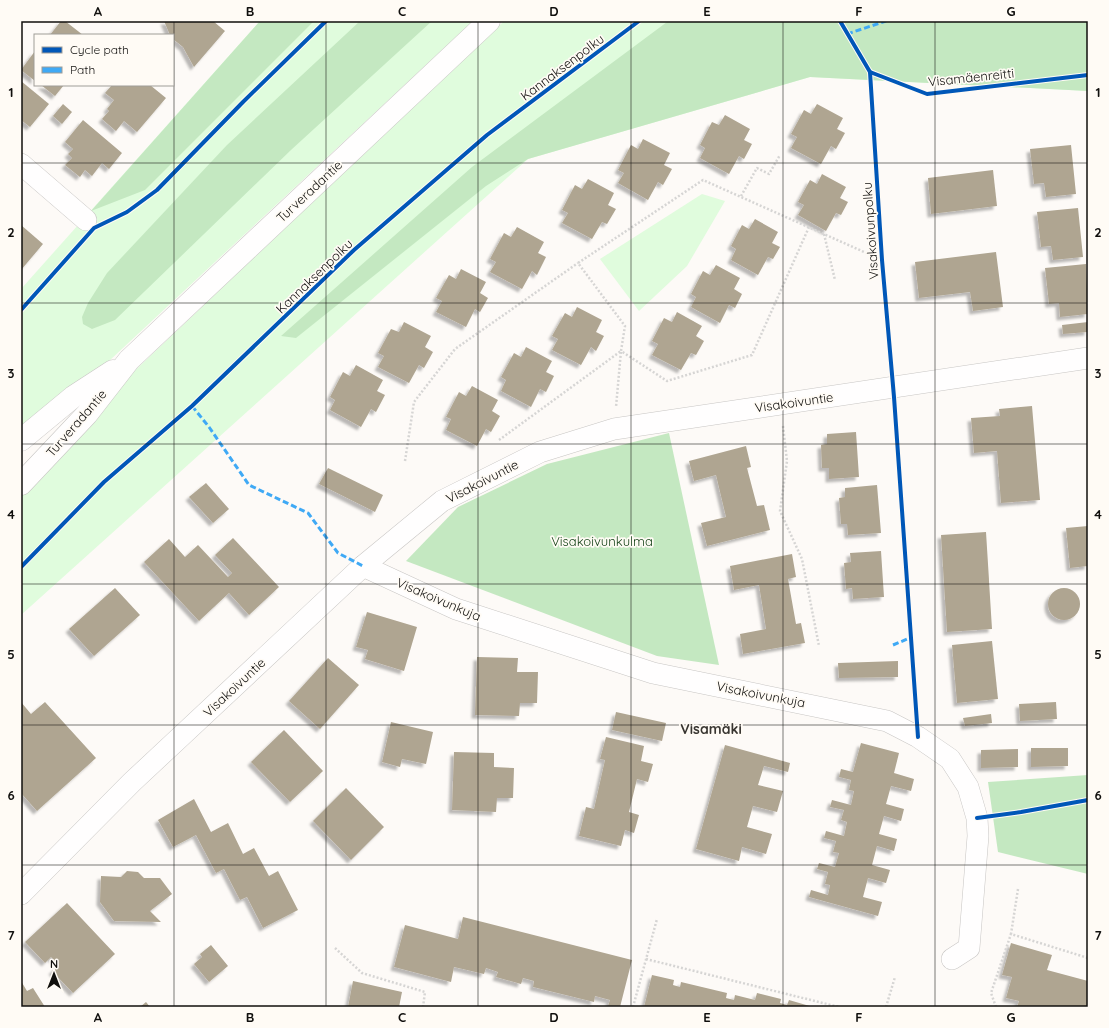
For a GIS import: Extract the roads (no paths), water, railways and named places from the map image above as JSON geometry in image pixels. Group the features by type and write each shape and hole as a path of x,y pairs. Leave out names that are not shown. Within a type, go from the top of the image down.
{"main road":[{"name":"Turveradantie","path":"21,484 87,414 129,360 489,21"},
{"name":"Turveradantie","path":"21,440 73,397 129,360"}],"street":[{"path":"21,164 86,220"},
{"name":"Visakoivuntie","path":"21,894 132,782 363,566 442,500 540,452 614,429 1088,358"},
{"name":"Visakoivunkuja","path":"363,566 456,609 653,673 887,720 918,737 950,759 968,788 977,818 978,836 969,948 952,959"}],"district":[{"name":"Visamäki","path":"711,729"}],"park label":[{"name":"Visakoivunkulma","path":"602,541"}]}
